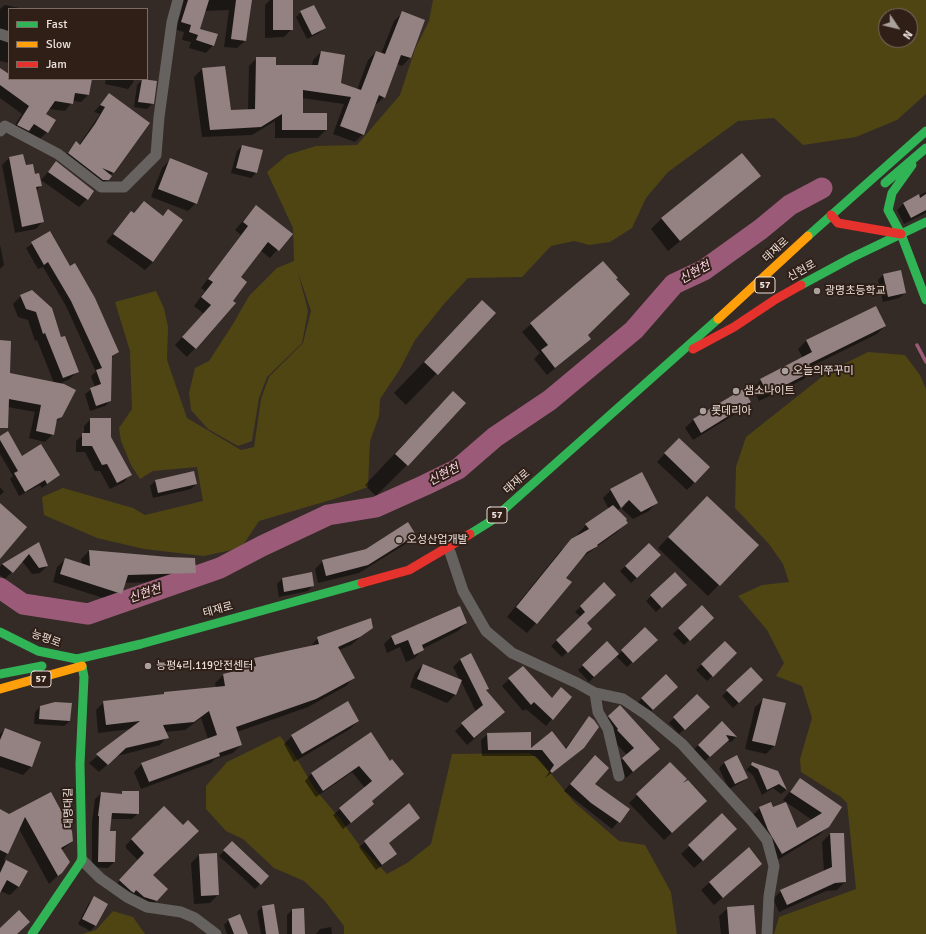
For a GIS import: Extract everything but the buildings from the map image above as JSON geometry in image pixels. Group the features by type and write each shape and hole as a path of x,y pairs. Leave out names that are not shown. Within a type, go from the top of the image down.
{"main road":[{"name":"태재로","path":"0,689 22,684 79,663 141,644 409,570 490,521 714,323 831,215 926,131"},
{"path":"878,189 926,148"},
{"path":"918,156 892,193 888,210 901,234 926,300"},
{"path":"836,225 850,213"},
{"path":"831,215 836,225"},
{"name":"신현로","path":"693,349 734,327 776,299 851,258 926,222"},
{"path":"836,225 901,234"},
{"name":"태재로","path":"219,632 412,576 493,525 822,236"},
{"name":"능평로","path":"0,632 38,651 79,663"},
{"name":"태재로","path":"0,674 79,663 107,662"},
{"name":"대명대길","path":"79,663 84,677 80,764 82,860"},
{"path":"32,934 82,860"}],"street":[{"path":"0,131 4,126 58,154 101,187 124,187 156,155 159,117 171,30 178,0"},
{"path":"450,552 463,591 486,631 512,653 577,682 595,693 623,699 647,715 682,744 767,840 774,866 769,896 767,934"},
{"path":"595,693 598,712 608,728 619,776"},
{"path":"82,860 100,878 127,897 147,907 181,912 195,918 216,934"}],"shaded area":[{"path":"433,0 926,0 926,94 897,120 856,137 803,145 774,118 738,121 668,172 646,198 632,228 610,242 589,245 574,241 551,246 522,277 468,278 444,304 415,340 400,369 380,399 379,416 370,441 368,487 334,499 259,521 241,548 204,556 144,549 97,538 44,515 42,497 63,488 133,508 145,515 203,501 197,467 153,471 140,479 131,465 121,441 119,428 132,409 130,351 115,302 156,291 164,308 168,327 167,360 187,418 241,450 254,447 261,399 269,377 303,343 311,311 298,272 308,311 302,343 267,377 259,398 252,441 238,446 208,429 191,410 189,393 195,368 209,361 249,296 277,268 294,261 293,228 267,172 287,155 316,146 357,145 400,95 415,49 429,21"},
{"path":"868,352 905,355 920,375 926,389 926,934 774,934 779,917 856,889 847,803 841,797 801,772 800,759 812,718 802,686 776,676 784,663 767,630 738,596 762,585 789,582 783,564 769,544 735,508 736,467 746,437 828,372"},
{"path":"280,736 294,754 315,789 360,846 387,874 407,863 431,844 452,754 529,753 539,759 574,802 619,841 645,845 671,892 677,934 344,934 344,926 324,900 304,881 274,868 243,839 226,831 206,809 206,786 227,762"},
{"path":"113,911 133,917 145,934 82,934 96,930"}],"waterway":[{"name":"신현천","path":"0,588 23,604 88,614 220,568 262,546 328,515 376,507 458,469 495,437 550,400 634,330 674,284 704,270 761,229 790,205 822,188"},
{"path":"917,345 926,362"}],"traffic: fast":[{"path":"808,236 926,131"},
{"path":"885,183 926,148"},
{"path":"912,165 892,193 888,210 901,234 926,300"},
{"path":"801,285 851,258 926,222"},
{"path":"470,534 491,521 718,319"},
{"path":"77,659 141,644 362,583"},
{"path":"0,632 38,651 77,659 82,666 84,677 80,764 82,860 32,934"},
{"path":"0,674 42,666"}],"traffic: slow":[{"path":"718,319 808,236"},
{"path":"0,689 82,666"}],"traffic: jam":[{"path":"831,215 838,223 901,234"},
{"path":"693,349 734,327 776,299 801,285"},
{"path":"362,583 409,570 470,534"}],"place":[{"name":"광명초등학교","path":"817,291"},
{"name":"오늘의쭈꾸미","path":"785,371"},
{"name":"샘소나이트","path":"736,391"},
{"name":"롯데리아","path":"703,411"},
{"name":"오성산업개발","path":"399,540"},
{"name":"능평4리.119안전센터","path":"148,666"}]}
